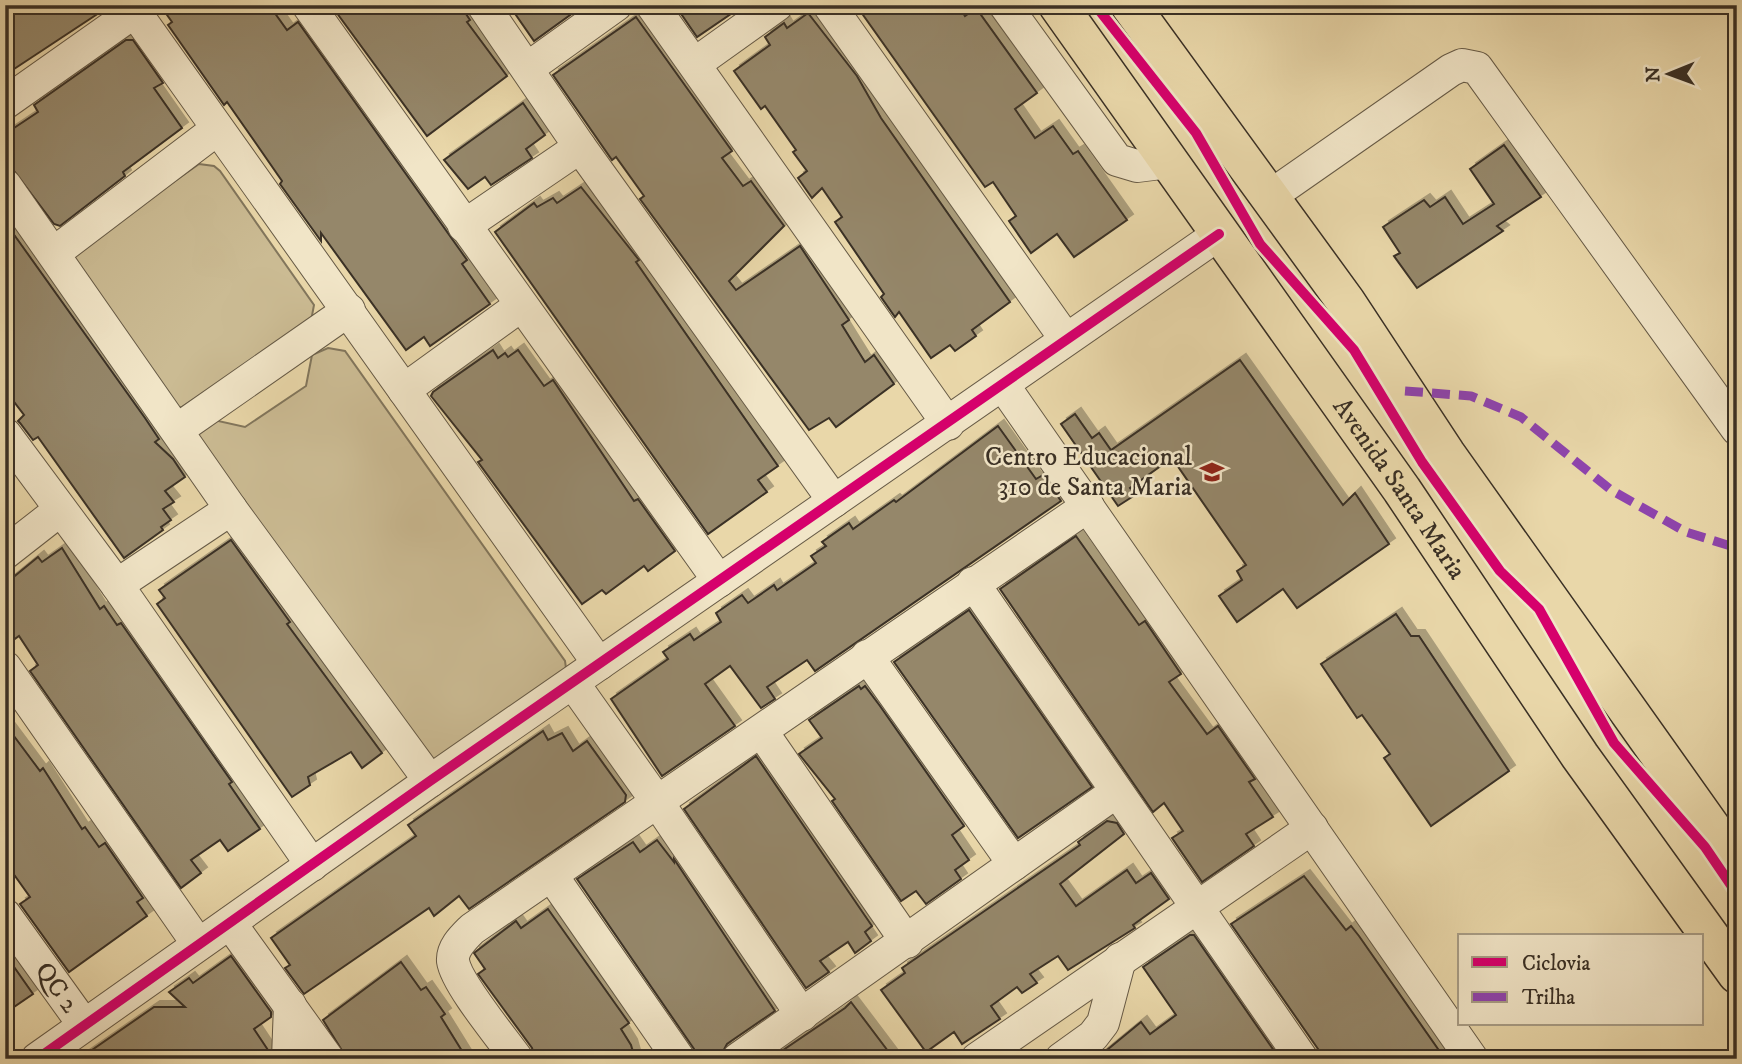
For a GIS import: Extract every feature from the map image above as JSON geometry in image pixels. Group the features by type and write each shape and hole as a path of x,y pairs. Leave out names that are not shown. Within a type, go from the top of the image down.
{"main road":[{"name":"Avenida Santa Maria","path":"1058,5 1362,432 1580,757 1737,974"},
{"path":"1130,5 1346,302 1446,454 1737,864"},
{"path":"1362,432 1400,424 1414,404"},
{"path":"1402,490 1422,462 1446,454"}],"street":[{"path":"308,5 520,306 719,581"},
{"path":"483,5 580,147 834,501"},
{"path":"528,68 616,5"},
{"path":"652,5 696,63 948,424"},
{"path":"696,63 777,5"},
{"path":"829,5 1065,338"},
{"path":"1005,5 1117,160 1137,166 1169,162"},
{"path":"5,103 132,8 216,130 349,310 599,664"},
{"path":"1269,197 1451,70 1462,65 1476,68 1737,429"},
{"path":"54,253 216,130"},
{"path":"464,226 580,147"},
{"path":"5,185 231,509 430,781"},
{"path":"37,1059 430,781 948,424 1065,338 1219,234"},
{"path":"404,390 520,306"},
{"path":"177,430 349,310"},
{"path":"1003,385 1472,1059"},
{"path":"5,434 117,585 312,865"},
{"path":"517,1059 459,977 453,961 459,942 472,929 1088,506"},
{"path":"117,585 231,509"},
{"path":"5,553 60,510"},
{"path":"973,583 1303,1058"},
{"path":"867,656 1014,864"},
{"path":"5,667 198,944"},
{"path":"573,683 802,1016"},
{"path":"762,732 907,942"},
{"path":"738,1059 1116,792"},
{"path":"977,1059 1312,828"},
{"path":"552,876 678,1059"},
{"name":"QC 2","path":"5,915 84,1025"},
{"path":"230,923 328,1059"},
{"path":"1061,1059 1093,1036 1103,1023 1120,959"},
{"path":"288,1059 290,1005"}],"shaded area":[{"path":"199,164 214,166 220,171 314,305 311,321 182,407 176,408 68,261 73,253"},
{"path":"328,348 345,351 565,661 566,668 436,768 198,452 198,432 214,420 245,427 306,386 312,355"}],"building":[{"path":"5,5 111,5 5,75"},
{"path":"160,5 269,5 287,30 298,22 467,260 462,264 490,304 430,346 424,337 406,350 321,233 321,241 280,184 282,181 227,102 224,105 168,25 172,22"},
{"path":"331,5 460,5 470,20 467,22 507,76 427,136"},
{"path":"509,5 584,5 534,41"},
{"path":"675,5 744,5 697,37"},
{"path":"856,5 958,5 965,16 976,8 1037,93 1015,109 1035,138 1053,126 1073,154 1078,151 1127,220 1074,257 1057,234 1031,253 1009,221 1016,216 993,182 985,187"},
{"path":"808,13 857,76 881,118 1010,302 972,330 976,336 955,351 950,345 931,358 899,312 895,317 881,297 884,294 835,222 842,217 822,188 812,198 798,178 807,171 793,152 796,150 765,106 761,109 734,71 770,45 765,37 784,23 787,28"},
{"path":"636,17 732,151 722,158 743,186 751,181 784,226 729,281 736,290 800,246 849,320 842,325 865,362 874,355 894,384 836,427 829,418 809,430 640,199 644,196 616,157 612,160 553,75"},
{"path":"126,40 133,40 163,83 154,88 182,128 123,172 125,176 60,226 54,224 5,159 5,134 38,112 34,105"},
{"path":"523,103 545,135 526,149 532,158 491,185 485,177 468,189 444,160"},
{"path":"1504,145 1541,197 1497,226 1503,231 1417,288 1394,256 1400,253 1383,227 1424,200 1430,207 1445,197 1463,224 1494,204 1470,169"},
{"path":"581,187 639,260 636,262 778,466 758,480 767,492 708,534 495,232 534,203 537,207 553,198 557,203"},
{"path":"5,222 145,418 159,439 155,442 173,459 185,477 165,491 174,502 163,509 171,520 161,527 163,530 124,558 38,437 33,440 18,421 24,415 5,390"},
{"path":"493,350 498,358 505,353 508,357 518,350 544,386 553,380 634,501 638,499 675,551 648,571 644,566 606,594 602,590 582,604 478,462 482,460 431,396"},
{"path":"1240,360 1343,505 1355,493 1389,544 1297,608 1283,589 1237,622 1219,596 1242,580 1237,571 1246,565 1172,458 1130,488 1135,495 1118,506 1061,424 1075,414 1092,438 1099,433 1111,450"},
{"path":"998,426 1036,479 1043,475 1061,501 815,671 807,660 767,687 775,699 761,708 730,666 705,684 735,726 662,776 611,699 668,659 663,652 690,634 694,640 721,622 716,613 742,595 748,603 774,585 777,590 816,563 811,556 826,546 822,542 849,523 853,529 894,500 896,502"},
{"path":"1076,536 1139,625 1145,621 1181,674 1169,682 1207,734 1218,726 1255,779 1249,782 1273,817 1246,834 1254,846 1202,882 1172,838 1183,831 1164,803 1153,812 1000,589"},
{"path":"231,540 290,622 287,624 382,753 362,768 351,752 308,777 310,785 292,797 157,604 165,598 159,590"},
{"path":"62,548 100,609 104,606 117,625 121,623 232,782 229,784 260,829 228,851 220,840 191,860 201,873 181,888 30,671 38,665 19,636 5,646 5,584 38,557 42,562"},
{"path":"969,610 1092,787 1018,838 894,662"},
{"path":"1396,614 1411,636 1419,636 1509,771 1431,826 1384,758 1390,754 1362,715 1357,718 1321,664"},
{"path":"859,686 861,689 865,686 880,706 964,826 952,835 969,860 955,870 961,879 926,904 916,891 901,901 832,801 835,799 799,754 822,738 809,720"},
{"path":"5,724 40,771 43,768 82,829 85,827 99,847 105,843 143,898 137,902 147,916 69,972 20,904 30,897 5,862"},
{"path":"543,731 548,740 562,733 573,751 587,741 626,795 625,802 469,909 459,896 434,916 429,908 304,994 285,968 290,965 271,938 416,836 408,825"},
{"path":"756,756 872,926 865,932 871,941 855,953 848,942 820,961 829,972 806,988 684,809"},
{"path":"1107,821 1117,823 1124,834 1060,884 1076,906 1127,870 1136,883 1151,873 1169,899 1133,925 1135,928 1068,970 1058,956 1030,974 1037,983 1022,993 1017,987 991,1006 1000,1019 962,1044 954,1032 926,1052 881,990 905,973 902,968 1080,845 1078,842"},
{"path":"657,840 674,862 674,859 775,1011 727,1044 719,1059 697,1059 694,1049 577,879 633,842 640,852"},
{"path":"1304,876 1346,930 1351,926 1359,936 1445,1059 1325,1059 1231,924"},
{"path":"548,909 629,1023 621,1029 631,1045 635,1059 535,1059 532,1048 478,974 485,969 474,953 516,921 521,928"},
{"path":"1190,935 1194,935 1277,1055 1270,1059 1096,1059 1141,1022 1150,1034 1176,1015 1143,967"},
{"path":"5,954 33,994 5,1013"},
{"path":"231,956 271,1012 271,1017 254,1029 270,1053 270,1059 79,1059 154,1007 185,1007 169,992 189,978 193,983"},
{"path":"401,962 421,990 426,987 445,1014 441,1017 467,1059 346,1057 323,1020"},
{"path":"851,1002 894,1059 770,1059 845,1008"}],"marked path":[{"path":"1405,391 1471,396 1521,417 1611,490 1686,532 1737,548"}],"cycle path":[{"path":"1095,5 1196,133 1260,244 1354,350 1422,462 1500,571 1539,609 1614,743 1705,847 1737,894"},
{"path":"37,1059 430,781 1219,234"}],"place":[{"name":"Centro Educacional 310 de Santa Maria","path":"1212,472"}]}
